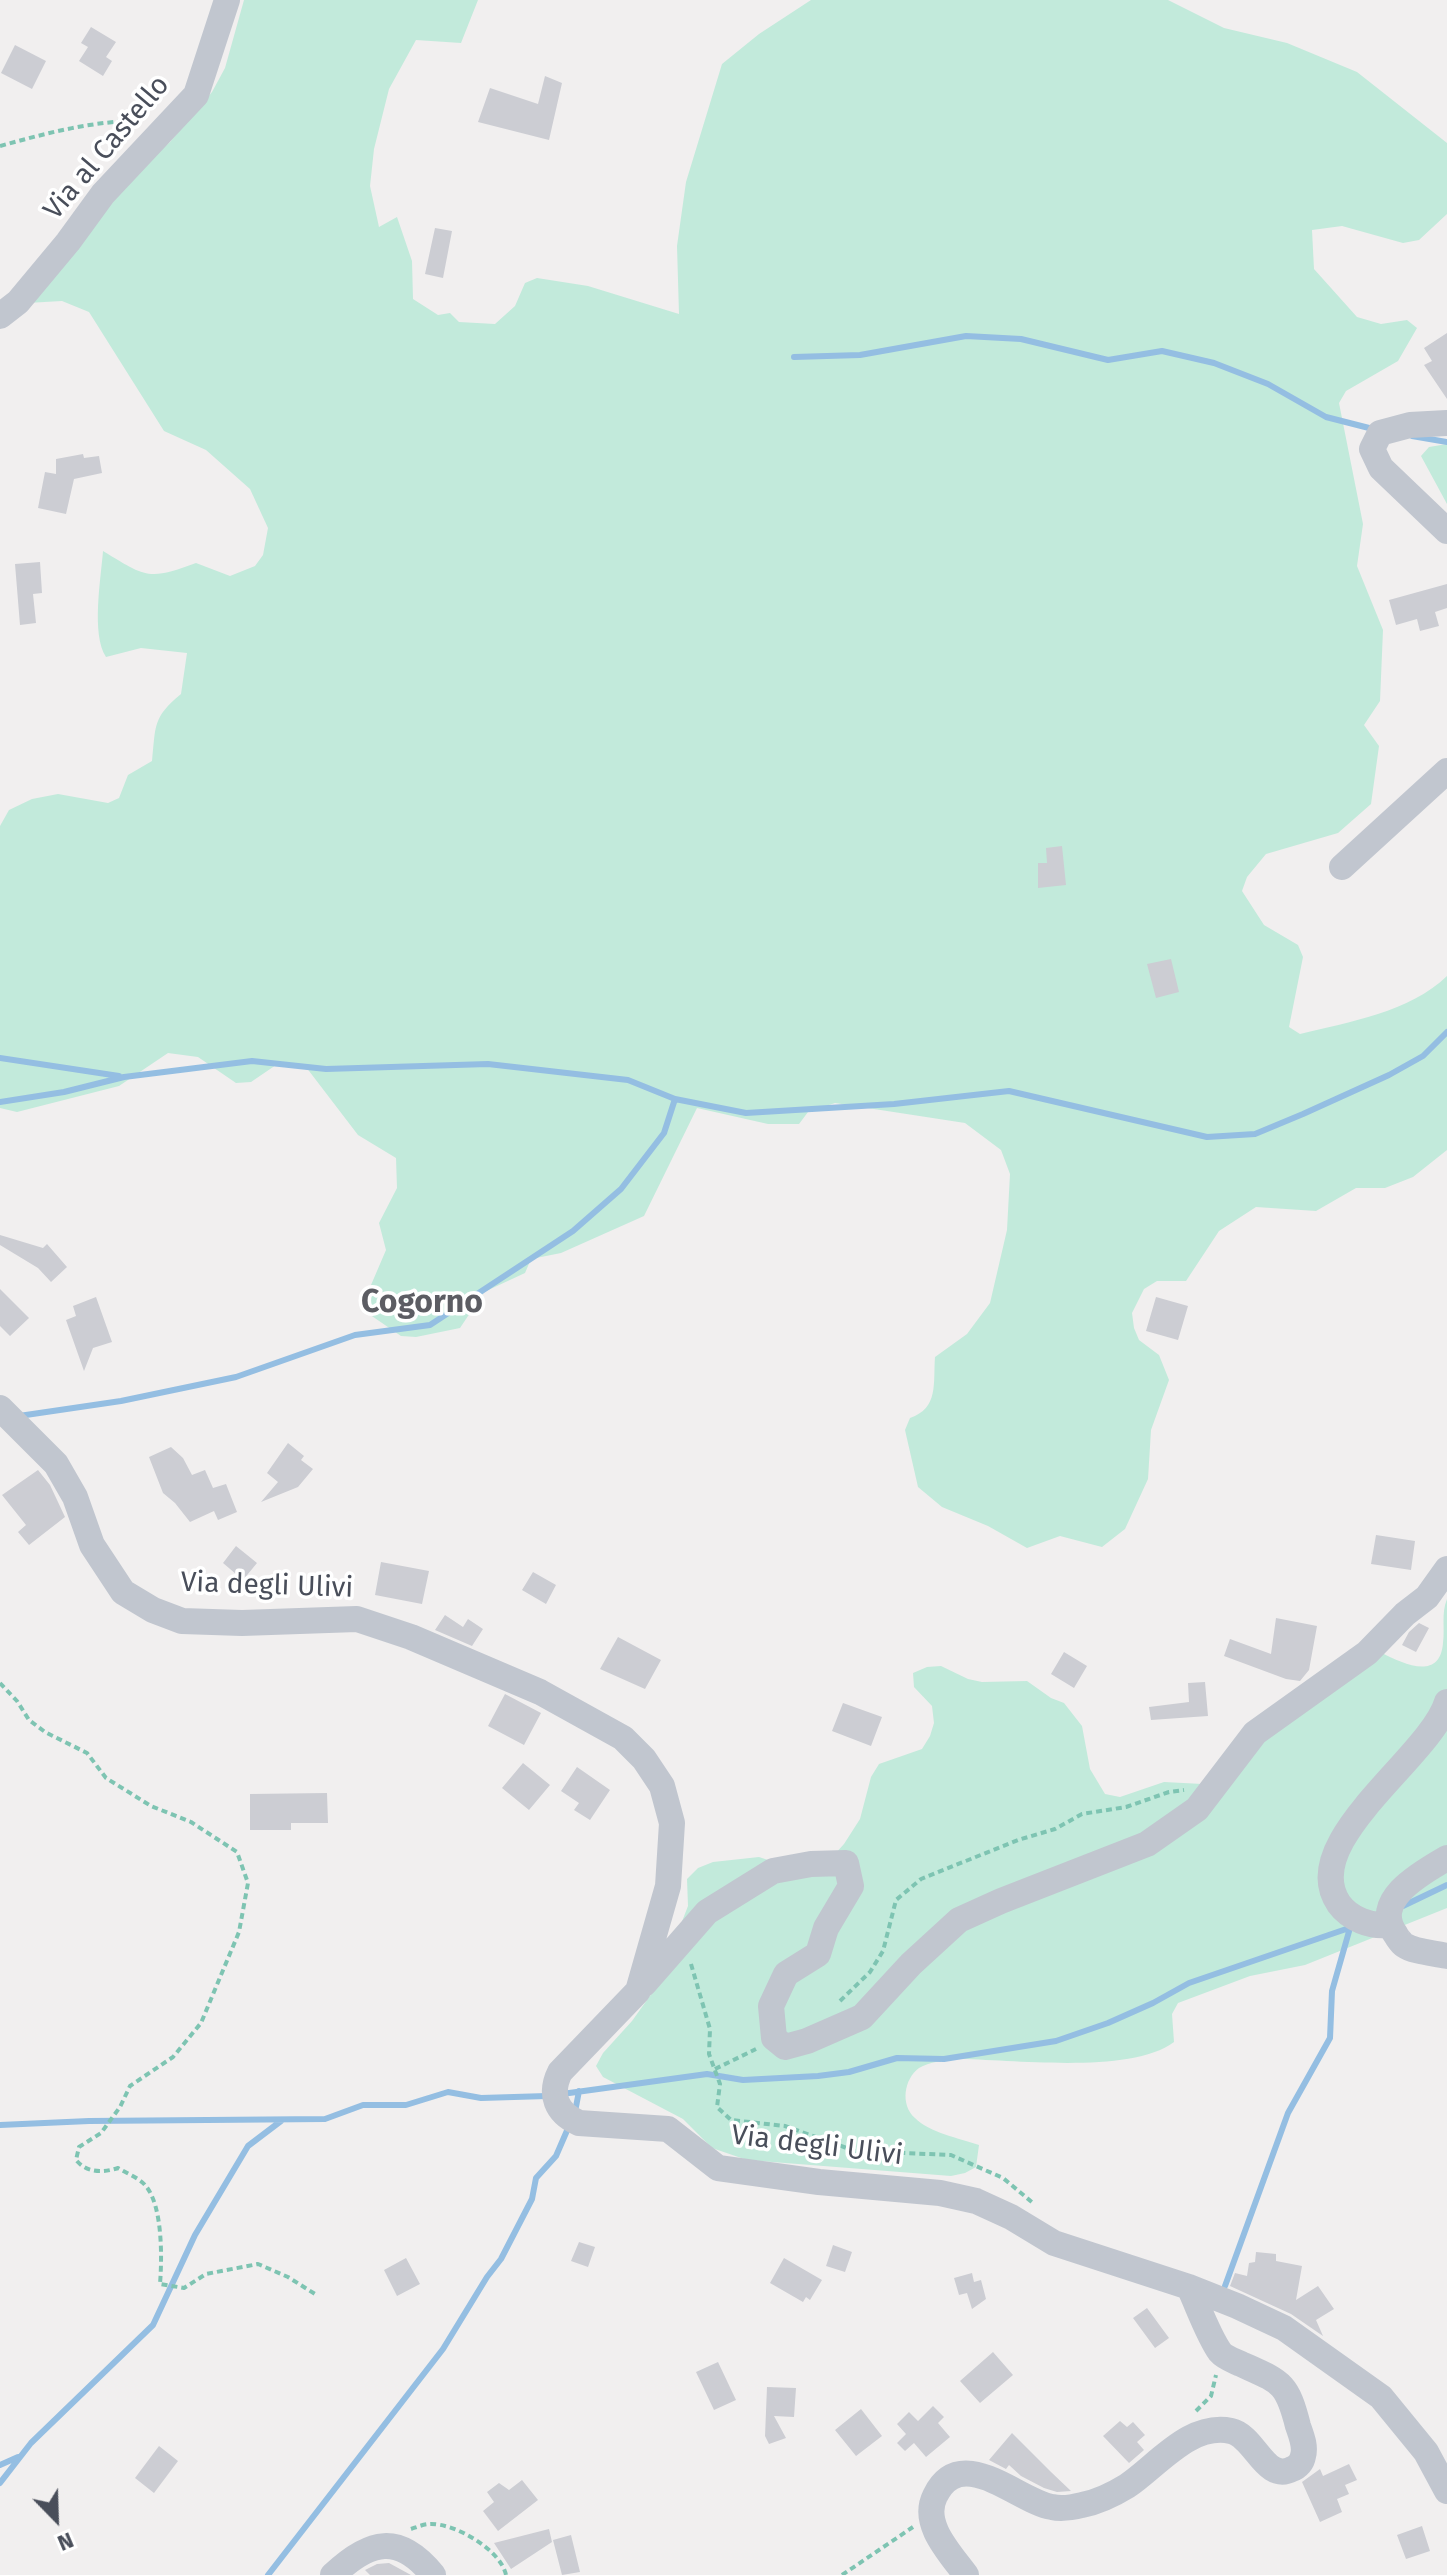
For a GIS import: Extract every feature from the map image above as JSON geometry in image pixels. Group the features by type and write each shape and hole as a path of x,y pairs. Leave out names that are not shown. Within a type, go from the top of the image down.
{"street":[{"name":"Via al Castello","path":"0,316 18,302 103,194 196,95 227,0"},
{"path":"1447,423 1410,425 1380,433 1372,449 1381,468 1447,531"},
{"path":"1342,867 1447,771"},
{"name":"Via degli Ulivi","path":"0,1408 56,1464 75,1497 92,1545 123,1592 153,1610 182,1621 242,1623 357,1619 411,1637 540,1692 623,1738 644,1759 662,1786 672,1823 668,1886 638,1991 560,2072 555,2081 556,2102 570,2119 579,2123 668,2129 718,2168 819,2182 940,2193 976,2201 1011,2217 1054,2243 1189,2287 1284,2328 1381,2397 1426,2452 1447,2491"},
{"path":"638,1991 707,1912 773,1871 811,1864 846,1863 851,1886 826,1928 818,1954 786,1974 771,2006 774,2038 785,2047 862,2017 911,1964 959,1920 1147,1844 1197,1809 1255,1733 1367,1653 1405,1614 1427,1597 1447,1569"},
{"path":"1388,1925 1374,1926 1345,1912 1332,1893 1329,1872 1335,1855 1369,1803 1425,1740 1443,1715 1447,1702"},
{"path":"1447,1858 1422,1872 1395,1896 1388,1913 1388,1925 1403,1945 1447,1956"},
{"path":"966,2575 944,2546 929,2517 937,2490 960,2475 973,2473 1007,2485 1051,2507 1082,2505 1126,2487 1171,2450 1203,2432 1232,2431 1250,2442 1270,2468 1283,2472 1301,2463 1304,2449 1293,2405 1279,2381 1222,2355 1189,2287"},
{"path":"333,2575 376,2545 391,2544 415,2554 433,2575"}],"path":[{"path":"0,146 101,121 133,121 122,139"},
{"path":"0,1683 29,1720 45,1732 87,1753 106,1778 151,1806 191,1822 237,1852 248,1883 239,1932 201,2023 173,2057 130,2086 120,2107 101,2133 79,2147 76,2160 83,2168 105,2172 118,2168 145,2185 155,2206 162,2260 160,2284 184,2288 206,2274 258,2264 288,2277 315,2294"},
{"path":"692,1929 697,1945 690,1961 710,2029 709,2054 720,2084 717,2107 731,2120 785,2126 855,2151 951,2155 1003,2178 1027,2195 1036,2207"},
{"path":"715,2069 774,2038"},
{"path":"842,2575 929,2517"},
{"path":"376,2545 431,2523 482,2542 505,2567 506,2575"}],"green space":[{"path":"244,0 478,0 461,43 416,40 389,89 374,149 370,186 379,227 397,217 412,261 413,299 438,315 450,313 459,322 495,324 515,306 525,283 537,278 588,286 679,314 677,246 686,182 722,64 759,34 811,0 1168,0 1224,28 1287,43 1357,72 1447,143 1447,214 1419,240 1403,243 1342,226 1312,230 1314,269 1357,317 1381,324 1407,320 1417,328 1398,361 1346,391 1339,403 1363,524 1357,566 1383,630 1380,701 1364,725 1379,746 1371,804 1338,833 1266,854 1247,877 1242,891 1264,925 1298,945 1303,957 1289,1027 1300,1034 1397,1007 1415,999 1447,976 1447,1150 1413,1177 1385,1188 1356,1188 1316,1211 1256,1207 1219,1231 1186,1281 1157,1281 1144,1289 1132,1313 1134,1328 1139,1340 1159,1355 1169,1380 1151,1430 1148,1479 1125,1529 1102,1547 1060,1536 1027,1548 988,1526 942,1507 918,1487 905,1430 910,1418 926,1408 933,1394 935,1357 967,1334 990,1303 1007,1230 1010,1174 1001,1150 965,1123 835,1103 808,1112 799,1124 768,1124 697,1108 644,1216 561,1253 531,1259 525,1273 484,1292 460,1328 416,1337 401,1336 366,1312 365,1299 386,1250 379,1223 397,1188 396,1158 358,1135 306,1067 276,1065 251,1082 236,1083 198,1057 168,1053 119,1086 17,1112 0,1108 0,826 9,810 32,799 58,794 108,803 119,798 128,775 152,761 157,723 181,694 187,653 141,648 106,657 101,647 98,620 103,551 148,574 196,563 230,576 255,566 263,555 268,528 250,489 206,450 164,431 89,312 62,301 27,303 125,181 170,142 212,92 225,68"},
{"path":"1447,444 1447,504 1421,456 1429,447"},
{"path":"1447,1599 1447,1908 1305,1965 1250,1976 1178,2003 1172,2014 1174,2042 1154,2052 1100,2062 956,2059 919,2068 907,2085 906,2099 910,2113 929,2128 979,2145 976,2167 951,2176 747,2160 712,2148 683,2119 603,2077 596,2066 657,1986 688,1906 687,1879 698,1868 713,1862 759,1857 774,1862 834,1855 860,1819 871,1777 879,1764 922,1749 934,1723 932,1706 914,1687 913,1673 927,1667 941,1666 982,1682 1027,1681 1064,1703 1082,1726 1090,1769 1105,1794 1120,1797 1164,1782 1222,1785 1258,1745 1382,1653 1409,1665 1428,1666 1435,1662 1443,1643"}],"building":[{"path":"91,27 116,42 106,57 112,61 103,76 79,61 88,47 81,43"},
{"path":"15,45 46,61 32,89 1,73"},
{"path":"545,76 562,83 549,140 478,122 490,88 538,104"},
{"path":"435,228 452,231 443,278 425,274"},
{"path":"1447,333 1447,399 1424,365 1432,361 1424,348"},
{"path":"83,454 84,458 99,456 102,473 74,479 66,514 38,508 45,472 56,474 56,459"},
{"path":"40,562 42,593 33,594 36,623 20,625 15,564"},
{"path":"1447,584 1447,608 1435,612 1439,626 1420,631 1417,619 1396,625 1389,600"},
{"path":"1062,846 1066,885 1038,888 1038,863 1047,863 1046,848"},
{"path":"1171,959 1179,992 1156,998 1147,964"},
{"path":"0,1235 43,1248 47,1244 67,1267 51,1282 38,1268 0,1245"},
{"path":"0,1289 29,1318 10,1336 0,1326"},
{"path":"96,1297 112,1342 93,1348 84,1371 66,1320 76,1316 73,1306"},
{"path":"1156,1297 1188,1306 1178,1340 1146,1331"},
{"path":"288,1443 304,1456 301,1460 313,1469 298,1487 261,1502 278,1482 267,1473"},
{"path":"171,1447 183,1458 192,1475 205,1470 213,1488 226,1484 237,1512 218,1520 214,1511 190,1522 163,1493 149,1457"},
{"path":"38,1470 50,1485 65,1517 29,1545 18,1532 26,1525 2,1495"},
{"path":"1376,1535 1415,1541 1411,1570 1371,1564"},
{"path":"236,1546 257,1563 243,1580 223,1563"},
{"path":"381,1562 429,1571 422,1604 375,1595"},
{"path":"533,1572 556,1585 546,1604 522,1590"},
{"path":"445,1615 463,1627 468,1619 483,1629 472,1646 435,1630"},
{"path":"1276,1618 1317,1626 1309,1670 1300,1681 1286,1679 1224,1656 1230,1639 1271,1654"},
{"path":"1419,1623 1429,1628 1416,1652 1402,1645 1409,1632"},
{"path":"618,1637 661,1660 645,1689 600,1669"},
{"path":"1064,1652 1087,1666 1074,1688 1051,1674"},
{"path":"1205,1682 1208,1716 1151,1720 1149,1707 1189,1702 1188,1683"},
{"path":"505,1694 541,1713 524,1745 488,1726"},
{"path":"843,1703 882,1717 871,1746 832,1731"},
{"path":"523,1763 550,1785 529,1810 502,1788"},
{"path":"577,1767 610,1790 590,1820 574,1810 579,1803 561,1791"},
{"path":"327,1793 328,1823 291,1823 291,1830 250,1830 250,1794"},
{"path":"579,2242 595,2247 588,2267 571,2261"},
{"path":"833,2245 852,2252 845,2272 826,2266"},
{"path":"1256,2252 1276,2254 1276,2261 1302,2266 1296,2300 1318,2286 1334,2309 1316,2320 1323,2336 1291,2314 1230,2286 1235,2273 1247,2276 1249,2263 1255,2262"},
{"path":"406,2258 420,2284 397,2296 384,2270"},
{"path":"784,2258 822,2280 810,2300 806,2297 803,2302 770,2283"},
{"path":"972,2273 974,2282 981,2280 986,2299 972,2309 967,2293 959,2295 954,2278"},
{"path":"1147,2308 1169,2338 1155,2348 1133,2318"},
{"path":"993,2352 1013,2375 980,2403 960,2381"},
{"path":"718,2362 736,2400 714,2410 696,2372"},
{"path":"767,2387 796,2388 794,2417 774,2416 786,2438 769,2444 765,2436"},
{"path":"933,2406 944,2417 938,2423 950,2437 926,2457 914,2443 905,2451 897,2443 906,2434 897,2424 909,2412 918,2421"},
{"path":"861,2409 882,2436 856,2456 835,2430"},
{"path":"1120,2421 1127,2427 1133,2422 1145,2435 1137,2442 1144,2450 1129,2463 1103,2436"},
{"path":"1012,2433 1071,2491 1057,2492 1044,2488 1021,2476 1009,2465 1006,2469 989,2460"},
{"path":"159,2446 178,2461 154,2493 135,2478"},
{"path":"1349,2464 1357,2480 1345,2485 1349,2494 1337,2499 1342,2512 1320,2522 1302,2482 1320,2469 1323,2476"},
{"path":"522,2480 538,2500 498,2531 483,2511 494,2502 487,2492 499,2483 509,2490"},
{"path":"1422,2526 1430,2551 1406,2559 1397,2535"},
{"path":"549,2529 552,2542 511,2569 494,2543"},
{"path":"571,2535 580,2572 562,2575 553,2540"},
{"path":"389,2563 411,2575 370,2575 365,2570"}],"waterway":[{"path":"794,357 860,355 966,336 1021,339 1108,360 1162,351 1214,363 1268,384 1326,417 1373,429"},
{"path":"1412,436 1447,442"},
{"path":"0,1102 64,1092 124,1077 252,1061 326,1069 488,1064 628,1080 675,1099 746,1113 894,1104 1009,1091 1207,1137 1255,1134 1303,1114 1423,1056 1447,1032"},
{"path":"0,1058 119,1076"},
{"path":"19,1416 121,1401 236,1377 355,1335 430,1325 573,1231 621,1189 664,1133 675,1099"},
{"path":"1403,1906 1447,1885"},
{"path":"562,2094 707,2074 743,2080 818,2076 849,2072 897,2058 944,2059 1056,2041 1108,2023 1189,1983 1352,1927"},
{"path":"1225,2286 1288,2113 1330,2038 1332,1991 1350,1928"},
{"path":"575,2112 579,2091"},
{"path":"0,2125 325,2119 363,2105 406,2105 448,2092 481,2098 547,2096"},
{"path":"0,2483 31,2443 153,2325 195,2235 248,2146 281,2121"},
{"path":"268,2575 443,2349 501,2259 532,2199 536,2178 556,2156 569,2126"},
{"path":"0,2465 18,2457"}],"district":[{"name":"Cogorno","path":"422,1303"}]}
